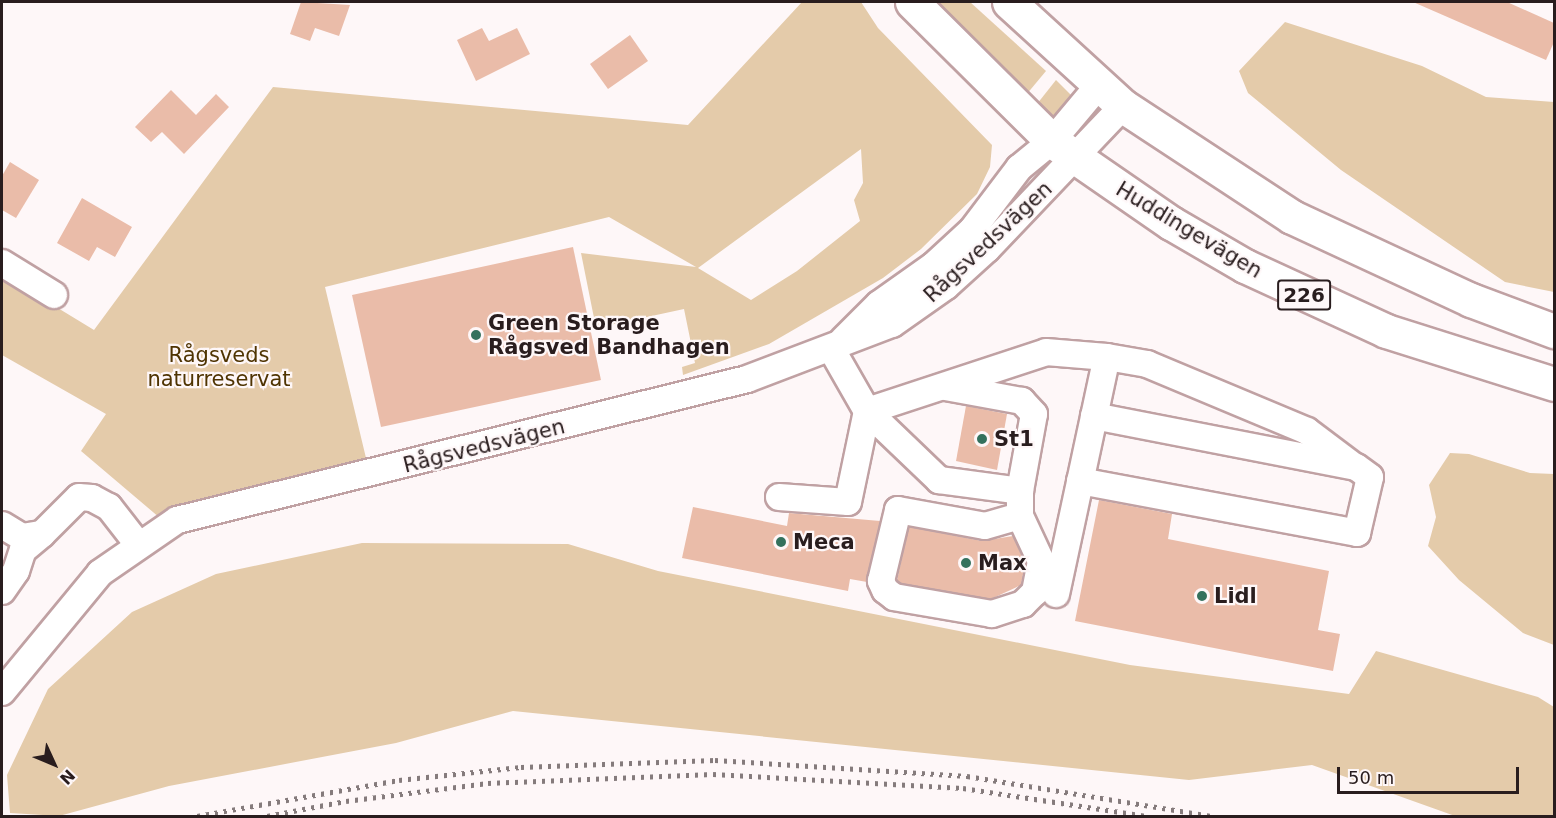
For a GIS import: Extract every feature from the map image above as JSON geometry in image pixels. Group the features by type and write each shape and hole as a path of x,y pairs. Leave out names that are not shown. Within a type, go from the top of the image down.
{"main road":[{"name":"Huddingevägen","path":"912,2 1064,150 1180,228 1323,304 1449,354 1554,384"},
{"path":"1009,2 1123,106 1292,217 1471,300 1554,331"}],"street":[{"name":"Rågsvedsvägen","path":"832,350 879,304 934,265 972,230 1019,168 1064,150 1099,85"},
{"name":"Rågsvedsvägen","path":"2,692 100,573 137,543 177,520 641,408 832,350 892,324 945,286 1064,150 1123,106"},
{"path":"2,263 54,295"},
{"path":"832,350 867,411 939,480 1020,503"},
{"path":"867,411 1046,352 1107,357 1147,364 1307,431 1370,477 1358,533 1080,481"},
{"path":"1056,594 1107,357"},
{"path":"943,386 1022,401 1034,414 1020,503 1041,561 1035,592 1023,604 992,614 894,597 885,591 880,581 898,510 986,526 1020,503"},
{"path":"779,497 848,502 867,411"},
{"path":"1094,416 1356,467"},
{"path":"2,591 16,572 23,549 42,534 79,497 92,498 109,507 137,543"},
{"path":"2,525 22,537 42,534"}],"green space":[{"name":"Rågsveds naturreservat","path":"802,2 861,2 878,28 992,145 990,167 977,194 921,249 883,278 769,344 683,375 682,367 695,363 684,309 596,328 581,253 696,267 609,217 325,287 366,458 160,518 81,451 106,414 2,355 2,274 94,330 273,87 688,125","holes":["861,149 863,183 854,200 860,221 797,271 751,300 698,268"]},
{"path":"933,2 970,2 1046,71 1026,95"},
{"path":"1285,22 1422,66 1486,97 1554,102 1554,292 1505,282 1341,170 1248,93 1239,71"},
{"path":"1056,80 1075,99 1056,124 1037,104"},
{"path":"1450,453 1469,454 1530,473 1554,474 1554,645 1523,633 1459,580 1428,546 1436,517 1429,485"},
{"path":"362,543 568,544 658,571 1130,665 1349,694 1376,651 1538,697 1554,707 1554,816 1455,816 1312,765 1189,780 513,711 396,743 169,786 59,816 10,813 7,775 48,689 132,612 216,574"}],"building":[{"path":"301,2 350,5 339,36 315,28 310,41 290,34"},
{"path":"1413,2 1507,2 1554,23 1554,42 1546,60"},
{"path":"482,28 489,41 517,28 530,54 476,81 457,40"},
{"path":"630,35 648,61 608,89 590,64"},
{"path":"171,90 196,115 216,94 229,107 184,154 162,132 151,142 135,127"},
{"path":"10,162 39,180 16,218 2,210 2,176"},
{"path":"82,198 132,227 115,257 97,247 89,261 57,243"},
{"name":"Green Storage Rågsved Bandhagen","path":"573,247 601,380 381,427 352,295"},
{"path":"966,406 1007,414 997,470 956,461"},
{"name":"Lidl","path":"1099,500 1172,514 1168,539 1329,571 1318,630 1340,634 1333,671 1075,621"},
{"name":"Meca","path":"693,507 787,526 789,513 880,521 867,582 850,579 848,591 682,558"},
{"name":"Max","path":"909,527 982,541 1013,536 1025,563 1021,585 991,599 900,583 897,580"}],"railway":[{"path":"197,816 399,780 521,767 715,760 967,776 1210,816"},
{"path":"267,816 346,801 488,783 713,774 963,788 1145,816"}],"place":[{"name":"Green Storage Rågsved Bandhagen","path":"476,335"},
{"name":"St1","path":"982,439"},
{"name":"Meca","path":"781,542"},
{"name":"Max","path":"966,563"},
{"name":"Lidl","path":"1202,596"}]}
